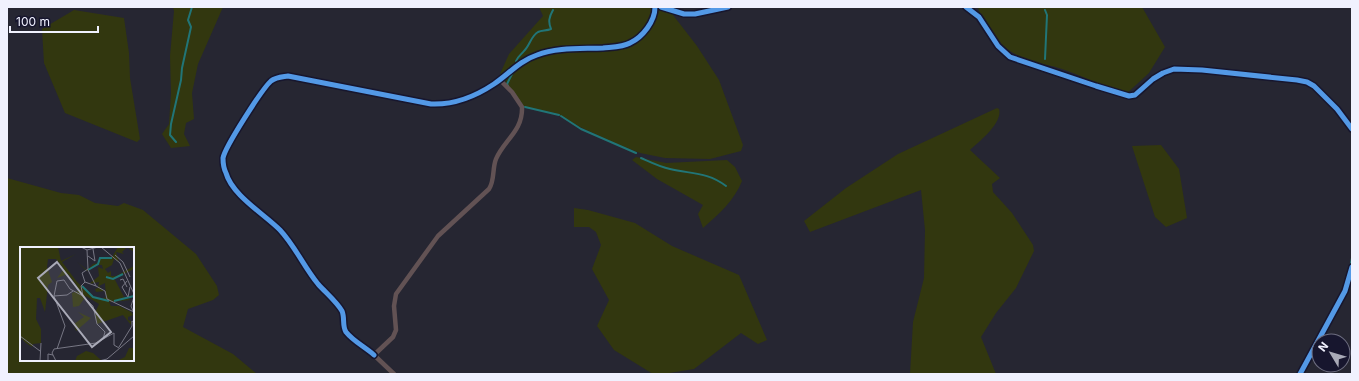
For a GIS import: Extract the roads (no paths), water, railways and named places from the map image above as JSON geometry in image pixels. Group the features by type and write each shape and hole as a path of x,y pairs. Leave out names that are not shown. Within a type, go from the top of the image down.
{"street":[{"path":"394,374 346,332 342,312 318,284 289,240 232,186 226,174 223,158 257,98 275,79 281,77 297,77 431,104 439,104 462,99 491,86 520,63 538,54 612,47 628,44 646,30 653,18 655,7"},
{"path":"661,7 684,14 696,14 728,7"},
{"path":"966,7 979,17 998,46 1010,57 1096,86 1129,96 1135,95 1153,79 1174,69 1297,80 1307,82 1314,86 1337,109 1352,129"},
{"path":"374,355 393,337 396,330 394,306 396,294 438,236 492,185 495,160 516,129 521,119 523,109 512,92 500,80"},
{"path":"1300,374 1345,291 1352,267"}],"waterway":[{"path":"176,142 170,135 171,124 191,27 188,20 192,7"},
{"path":"516,61 536,34 540,31 551,29 549,20 553,10"},
{"path":"1045,10 1047,15 1045,59"},
{"path":"508,86 507,84 513,72"},
{"path":"525,107 559,115"},
{"path":"561,116 581,129 636,153"},
{"path":"641,158 666,168 713,178 726,186"},
{"path":"1350,268 1352,258"}]}
